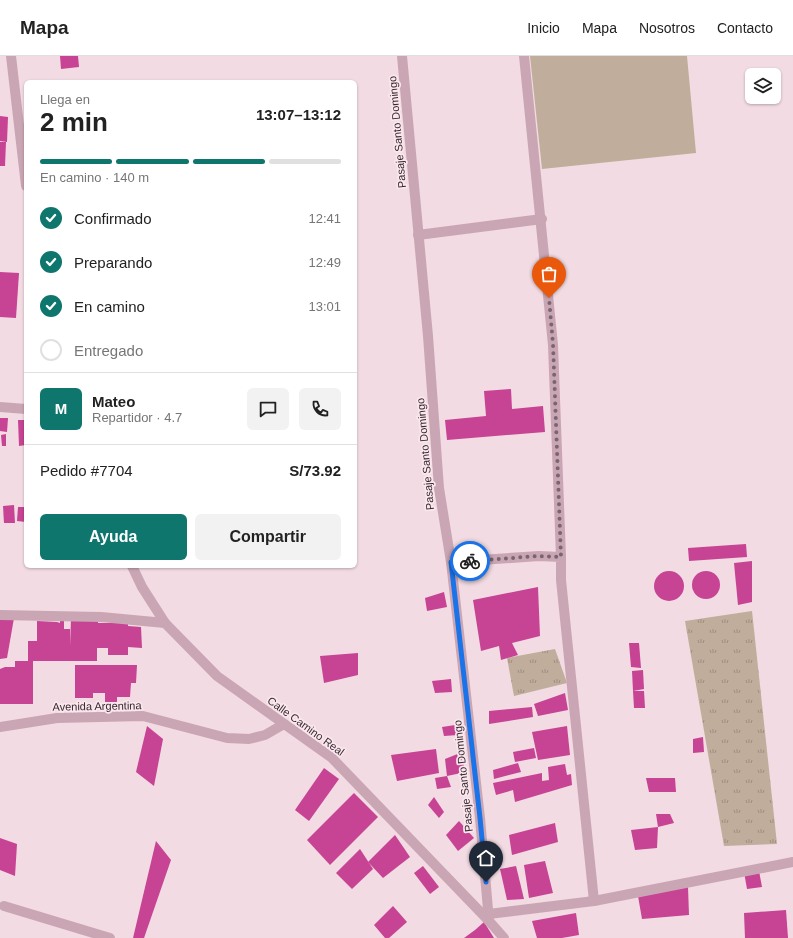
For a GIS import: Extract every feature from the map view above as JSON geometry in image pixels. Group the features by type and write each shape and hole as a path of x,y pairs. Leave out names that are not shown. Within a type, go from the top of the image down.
{"street":[{"path":"11,56 24,169"},
{"name":"Pasaje Santo Domingo","path":"402,56 428,336 439,488 451,562 480,818 489,917"},
{"path":"524,56 542,220 553,344 561,580 594,901"},
{"path":"418,235 542,220"},
{"path":"0,408 24,409"},
{"path":"451,562 539,556 561,557"},
{"name":"Calle Camino Real","path":"133,568 142,587 165,623 217,676 332,758 489,917 504,938"},
{"path":"0,615 101,617 165,623"},
{"name":"Avenida Argentina","path":"0,727 58,718 143,716 227,738 249,739 265,735 284,724"},
{"path":"489,917 594,901 793,862"},
{"path":"4,906 110,938"}],"green space":[{"path":"530,56 687,56 696,153 542,169"},
{"path":"752,611 777,844 724,846 685,621"},
{"path":"555,649 567,683 514,696 507,658"}],"building":[{"path":"60,56 78,56 79,67 61,69"},
{"path":"0,116 8,117 7,142 0,141"},
{"path":"0,142 6,142 5,166 0,166"},
{"path":"0,272 19,273 16,318 0,317"},
{"path":"511,389 512,409 543,406 545,432 447,440 445,420 486,416 484,391"},
{"path":"0,418 8,418 7,432 0,431"},
{"path":"18,420 24,420 24,445 19,446"},
{"path":"6,434 6,446 2,446 1,435"},
{"path":"14,505 15,523 4,523 3,506"},
{"path":"18,507 24,507 24,522 17,521"},
{"path":"746,544 747,557 689,561 688,548"},
{"path":"752,561 752,602 738,605 734,563"},
{"path":"669,571 675,572 683,580 683,592 675,600 669,601 663,600 655,592 654,586 655,580 663,572"},
{"path":"706,571 712,572 716,575 719,579 719,591 716,595 712,598 706,599 700,598 696,595 693,591 692,585 693,579 696,575 700,572"},
{"path":"538,587 540,636 512,643 518,655 501,660 499,646 481,651 473,600"},
{"path":"444,592 447,607 427,611 425,598"},
{"path":"0,617 14,618 7,658 0,659"},
{"path":"60,617 64,618 64,629 70,629 70,646 71,619 98,620 98,623 128,623 128,626 141,627 142,648 128,647 128,655 108,655 108,648 97,648 97,661 33,661 33,704 0,704 0,669 5,667 15,667 15,661 28,661 28,641 37,641 37,621 60,623"},
{"path":"629,643 639,643 641,668 631,667"},
{"path":"358,653 358,675 324,683 320,656"},
{"path":"75,665 137,665 136,683 131,683 130,697 117,697 117,702 105,702 105,693 93,693 93,698 75,698"},
{"path":"643,670 644,689 633,691 632,671"},
{"path":"451,679 452,692 435,693 432,681"},
{"path":"633,691 644,691 645,708 634,708"},
{"path":"565,693 568,710 538,716 534,704"},
{"path":"532,707 533,717 489,724 489,711"},
{"path":"462,724 458,735 444,736 442,727"},
{"path":"147,726 163,739 154,786 136,772"},
{"path":"567,726 570,755 538,760 532,732"},
{"path":"703,737 704,752 693,753 693,739"},
{"path":"534,748 536,758 515,762 513,752"},
{"path":"436,749 439,773 397,781 391,755"},
{"path":"460,753 466,772 447,776 445,759"},
{"path":"518,763 521,772 494,779 493,770"},
{"path":"565,764 567,775 571,774 572,785 515,802 513,790 496,795 493,783 542,773 542,781 549,780 548,767"},
{"path":"324,768 339,779 309,821 295,810"},
{"path":"447,776 451,787 437,789 435,778"},
{"path":"646,778 675,778 676,792 649,792"},
{"path":"354,793 378,817 330,865 307,840"},
{"path":"434,797 444,812 439,818 428,805"},
{"path":"656,814 670,814 674,823 658,827"},
{"path":"459,821 474,838 458,851 446,835"},
{"path":"555,823 558,842 512,855 509,835"},
{"path":"658,827 657,848 635,850 631,830"},
{"path":"395,835 410,857 383,878 368,862"},
{"path":"0,838 17,844 15,876 0,870"},
{"path":"156,841 171,860 144,938 133,938"},
{"path":"360,849 373,869 352,889 336,873"},
{"path":"545,861 553,893 529,898 524,865"},
{"path":"423,866 439,887 430,894 414,873"},
{"path":"516,866 524,899 507,900 500,869"},
{"path":"759,871 762,887 747,889 744,872"},
{"path":"688,887 689,915 642,919 638,896"},
{"path":"393,906 407,922 389,938 385,938 374,925"},
{"path":"786,910 788,938 745,938 744,913"},
{"path":"576,913 579,935 562,938 537,938 532,921"},
{"path":"484,922 494,938 464,938 475,930"}],"way so far":[{"path":"470,561 539,556 561,557 553,344 549,298"}],"route":[{"path":"470,561 451,562 486,882"}]}
